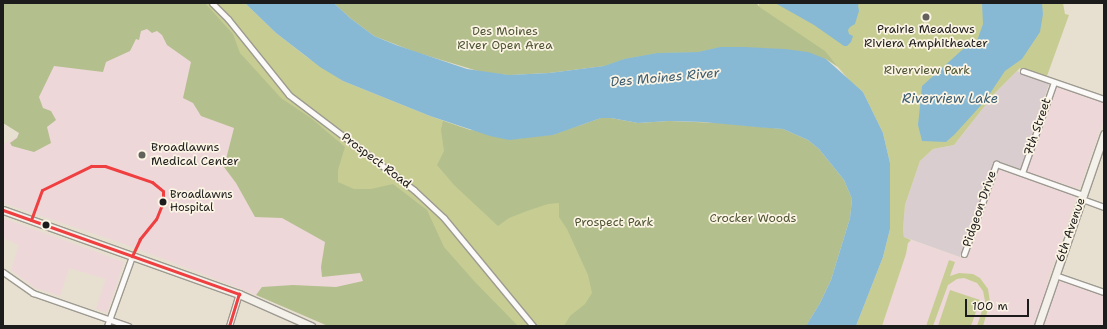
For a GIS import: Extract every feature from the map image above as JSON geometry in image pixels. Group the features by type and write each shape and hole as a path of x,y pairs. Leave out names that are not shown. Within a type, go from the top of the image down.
{"main road":[{"name":"6th Avenue","path":"1038,326 1104,134"},
{"path":"3,210 239,294 298,323 311,326"}],"street":[{"name":"Prospect Road","path":"212,3 228,18 289,95 414,190 444,218 533,326"},
{"path":"1024,71 1104,99"},
{"name":"7th Street","path":"1022,173 1054,82"},
{"name":"Pidgeon Drive","path":"964,254 996,164 1022,173"},
{"path":"1022,173 1104,207"},
{"path":"107,326 132,256"},
{"path":"3,272 33,293 128,326"},
{"path":"1055,275 1104,292"},
{"path":"228,326 239,294"}],"shaded area":[{"name":"Broadlawns Medical Center","path":"66,3 172,3 420,213 328,326 249,292 127,245 3,203 3,144 17,137"},
{"path":"1017,71 1049,84 1021,168 1018,169 995,161 960,257 904,237 903,230 905,205 920,161 933,149 954,145 995,93"},
{"path":"1057,85 1104,102 1104,119 1081,185 1077,189 1025,171 1055,86"},
{"path":"997,167 1065,191 1075,197 1075,202 1046,286 1055,275 1104,292 1104,326 882,326 906,254 908,243 911,240 965,259"},
{"path":"3,218 124,262 107,313 96,309 106,279 69,268 60,296 35,288 11,270 19,245 3,238"}],"green space":[{"path":"3,3 205,3 233,34 240,53 281,98 311,118 345,147 338,170 338,182 354,189 371,189 393,184 427,210 444,247 475,282 518,326 328,326 256,295 262,287 293,285 336,287 363,281 360,273 322,277 321,267 325,242 282,218 255,217 236,183 224,167 234,128 201,116 193,103 183,98 191,62 167,45 162,35 157,31 152,33 147,29 141,31 139,40 136,39 130,51 106,62 103,72 54,66 39,97 43,108 51,111 56,120 47,127 51,143 34,152 12,146 10,143 17,138 19,133 3,123"},
{"name":"Prospect Park","path":"177,3 245,3 276,33 308,58 343,81 430,116 470,130 580,126 601,118 611,118 810,319 806,326 383,326 420,213 282,165"},
{"name":"Riverview Park","path":"334,3 757,3 758,6 760,3 1063,3 1065,14 1069,15 1047,76 1020,68 995,93 954,145 933,149 920,161 905,205 903,230 904,237 911,240 908,243 906,254 882,326 856,326 883,257 890,229 890,163 883,133 863,92 849,80 825,52 604,66 509,75 481,72"},
{"name":"Des Moines River Open Area","path":"334,3 757,3 758,6 825,51 838,67 826,59 720,47 698,52 657,53 624,59 604,66 549,73 509,75 481,72 415,52 374,36 350,18"},
{"name":"Crocker Woods","path":"601,118 611,118 638,123 669,121 720,123 783,129 808,140 819,149 844,180 852,199 850,218 831,280 820,303 806,326 564,326 570,316 585,304 592,293 588,275 567,229 559,217 559,203 548,204 527,211 509,218 498,226 454,185 437,165 444,151 441,130 443,121 470,130 519,139 530,136 553,135"},
{"path":"949,260 955,262 950,276 959,273 973,274 980,278 988,289 990,302 983,326 977,326 985,301 983,291 977,283 964,278 957,279 948,285 933,326 926,326"},
{"path":"950,290 980,300 971,326 938,326"}],"water":[{"name":"Des Moines River","path":"245,3 334,3 350,18 374,36 467,69 509,75 549,73 604,66 624,59 657,53 698,52 720,47 785,49 808,52 826,59 863,92 883,133 890,163 890,229 883,257 856,326 806,326 820,303 831,280 850,218 852,199 844,180 819,149 808,140 783,129 703,122 669,121 638,123 611,118 601,118 553,135 509,140 490,136 430,116 343,81 320,67 276,33"},
{"path":"775,3 860,3 858,5 859,11 855,24 848,30 849,34 853,36 851,42 847,46 844,46 814,25"},
{"name":"Riverview Lake","path":"982,3 1042,3 1043,14 1040,32 1022,59 1005,71 985,101 954,135 946,142 922,141 918,125 922,86 962,50 977,41 983,24"}],"transit line":[{"path":"31,220 42,190 91,166 105,166 152,182 163,191 163,202 156,219 140,239 132,256"},
{"path":"3,210 239,294"},
{"path":"229,326 239,294"}],"place":[{"name":"Prairie Meadows Riviera Amphitheater","path":"926,17"},
{"name":"Broadlawns Medical Center","path":"142,155"},
{"name":"Broadlawns Hospital","path":"163,202"}]}
